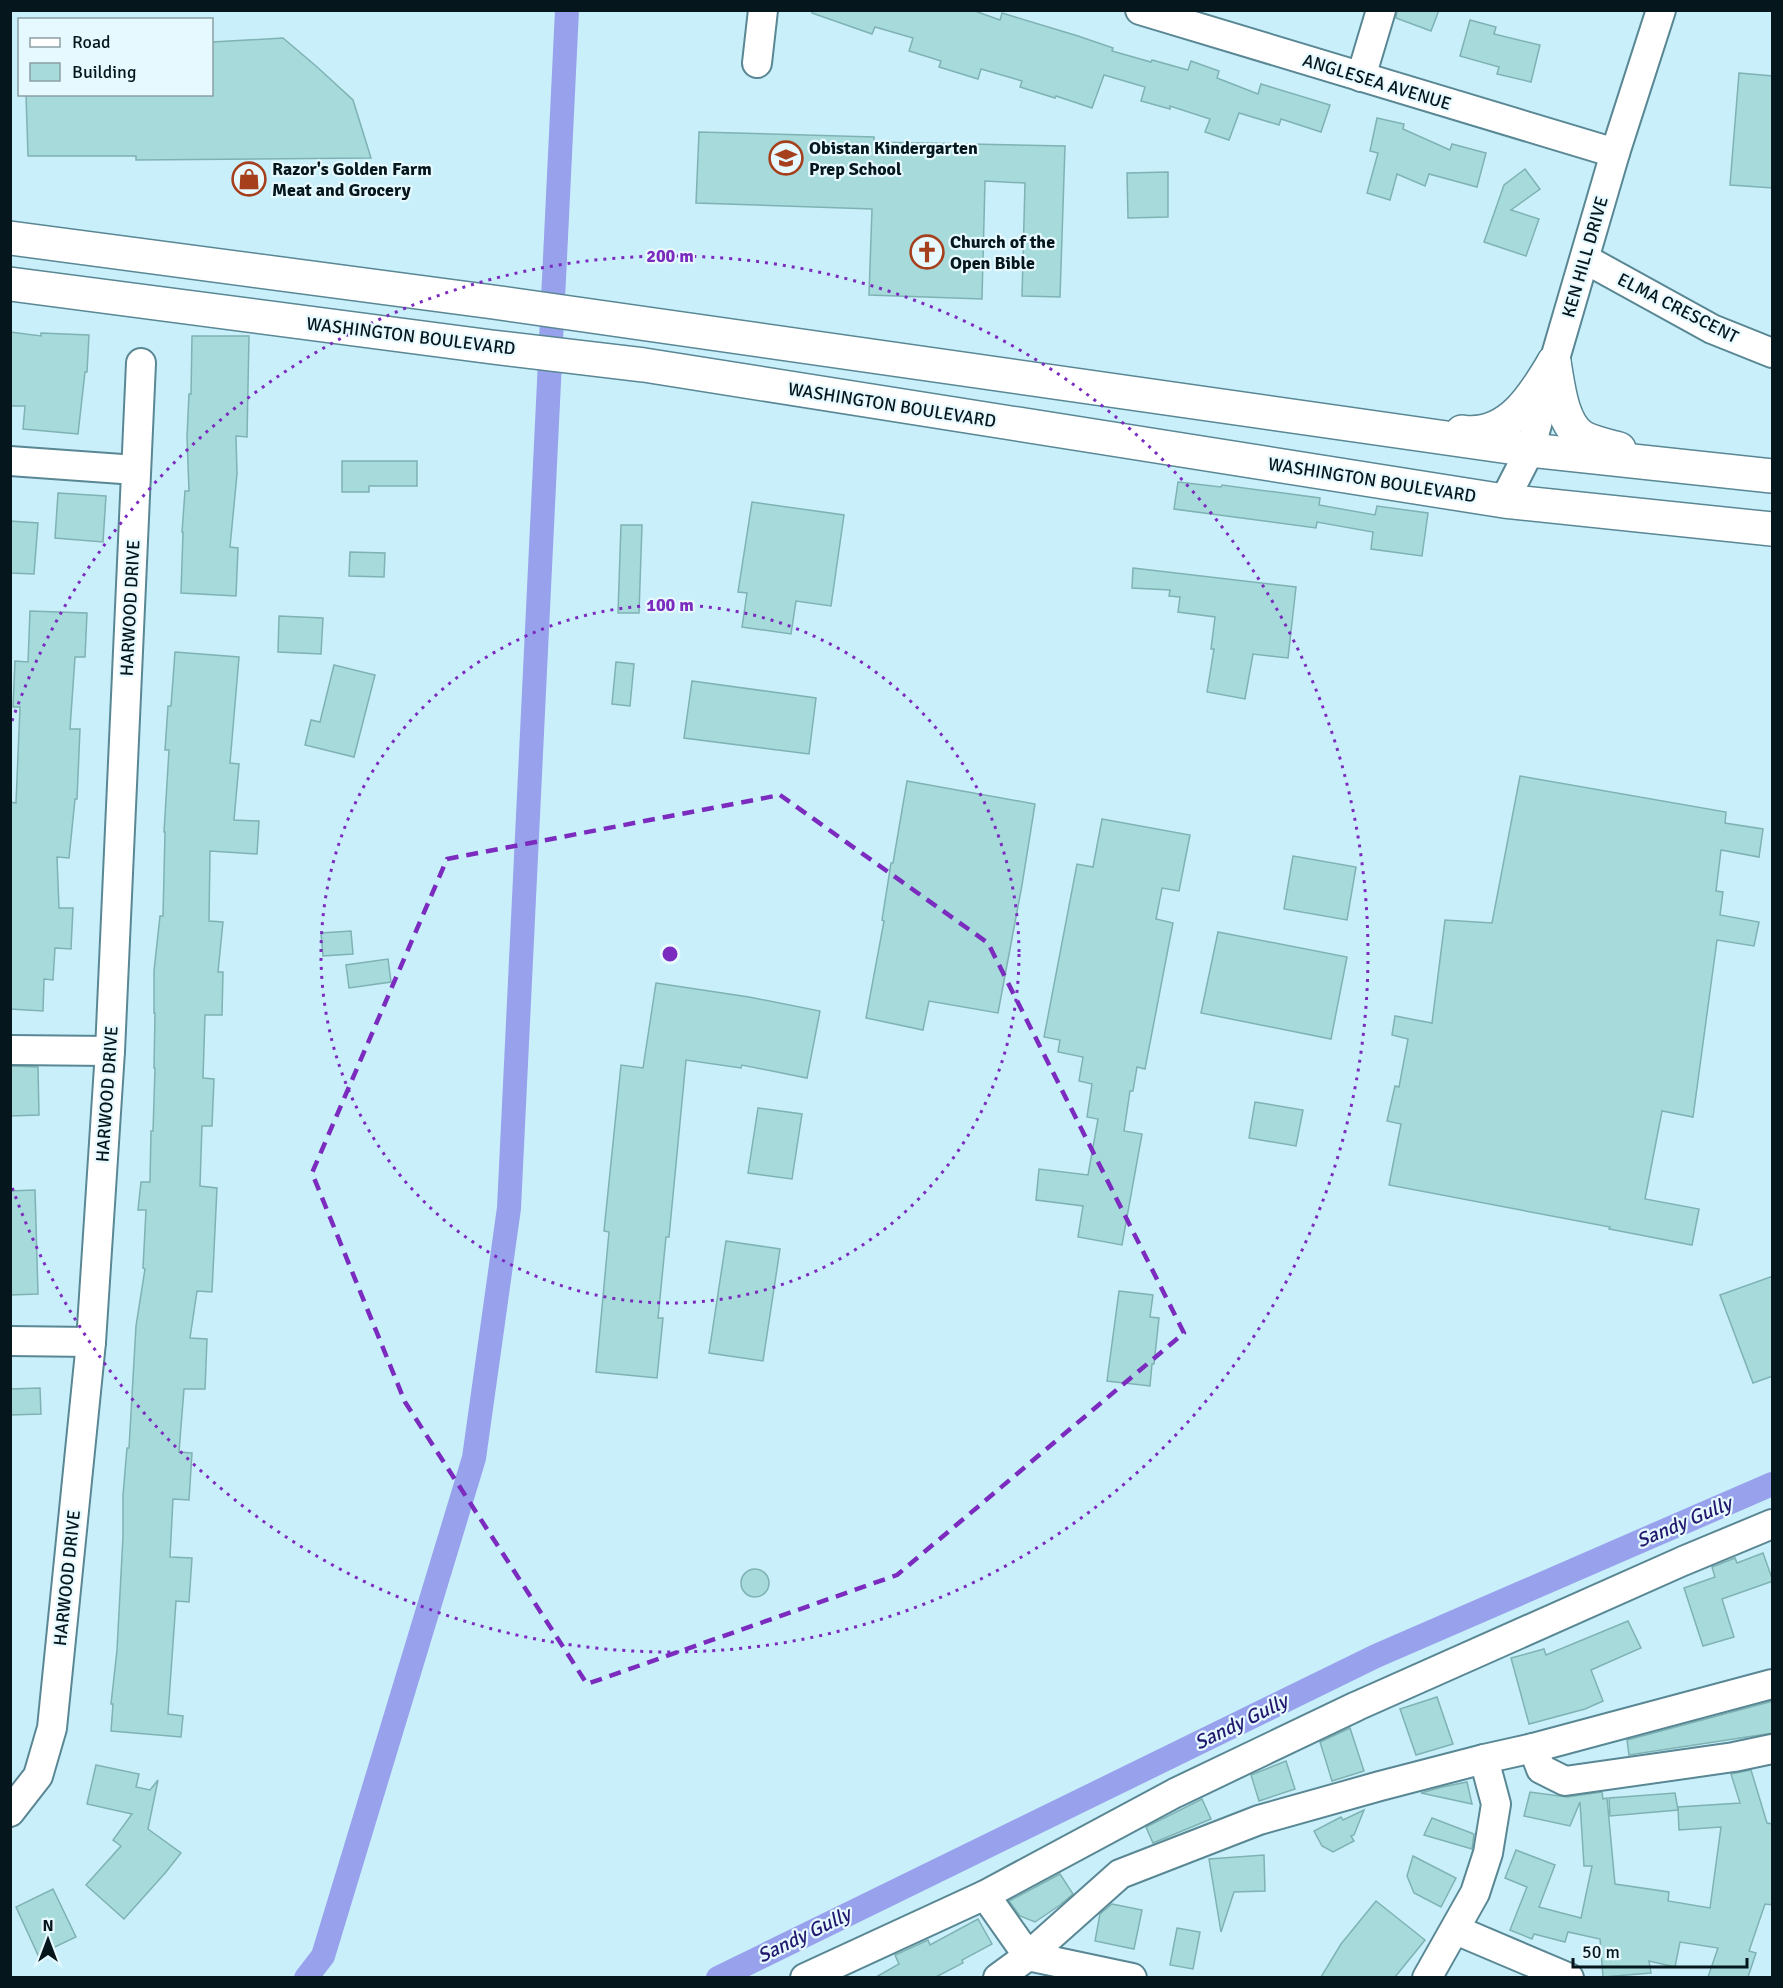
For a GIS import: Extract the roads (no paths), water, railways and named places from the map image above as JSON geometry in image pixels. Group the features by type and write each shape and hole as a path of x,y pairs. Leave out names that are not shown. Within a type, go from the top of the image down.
{"highway":[{"path":"10,238 646,323 1530,450 1773,476"},
{"name":"WASHINGTON BOULEVARD","path":"10,284 644,365 1504,501 1773,529"},
{"path":"1390,430 1427,427 1468,433 1488,431 1505,424 1540,386 1554,362"},
{"path":"1554,362 1560,401 1570,423 1581,436 1600,444 1638,454 1666,466"}],"street":[{"path":"757,63 763,10"},
{"name":"ANGLESEA AVENUE","path":"1140,10 1615,153"},
{"path":"1361,77 1382,10"},
{"name":"KEN HILL DRIVE","path":"1504,501 1530,450 1615,153 1660,10"},
{"name":"ELMA CRESCENT","path":"1585,259 1712,329 1773,353"},
{"name":"HARWOOD DRIVE","path":"10,1812 38,1776 52,1728 91,1342 110,1051 141,363"},
{"path":"10,461 136,470"},
{"path":"10,1050 110,1051"},
{"path":"10,1341 91,1342"},
{"path":"805,1977 985,1895 1175,1793 1357,1706 1683,1561 1773,1524"},
{"path":"1012,1970 1120,1874 1259,1820 1773,1684"},
{"path":"1533,1748 1542,1769 1565,1780 1773,1749"},
{"path":"1427,1977 1456,1930 1475,1893 1488,1853 1496,1804 1484,1759"},
{"path":"985,1895 1012,1970"},
{"path":"1456,1930 1569,1977"},
{"path":"1012,1970 1132,1977"}],"waterway":[{"path":"306,1978 323,1956 474,1458 509,1208 567,10"},
{"name":"Sandy Gully","path":"718,1978 1376,1656 1772,1484"}],"place":[{"name":"Obistan Kindergarten Prep School","path":"786,158"},
{"name":"Razor's Golden Farm Meat and Grocery","path":"249,179"},
{"name":"Church of the Open Bible","path":"927,252"}]}
